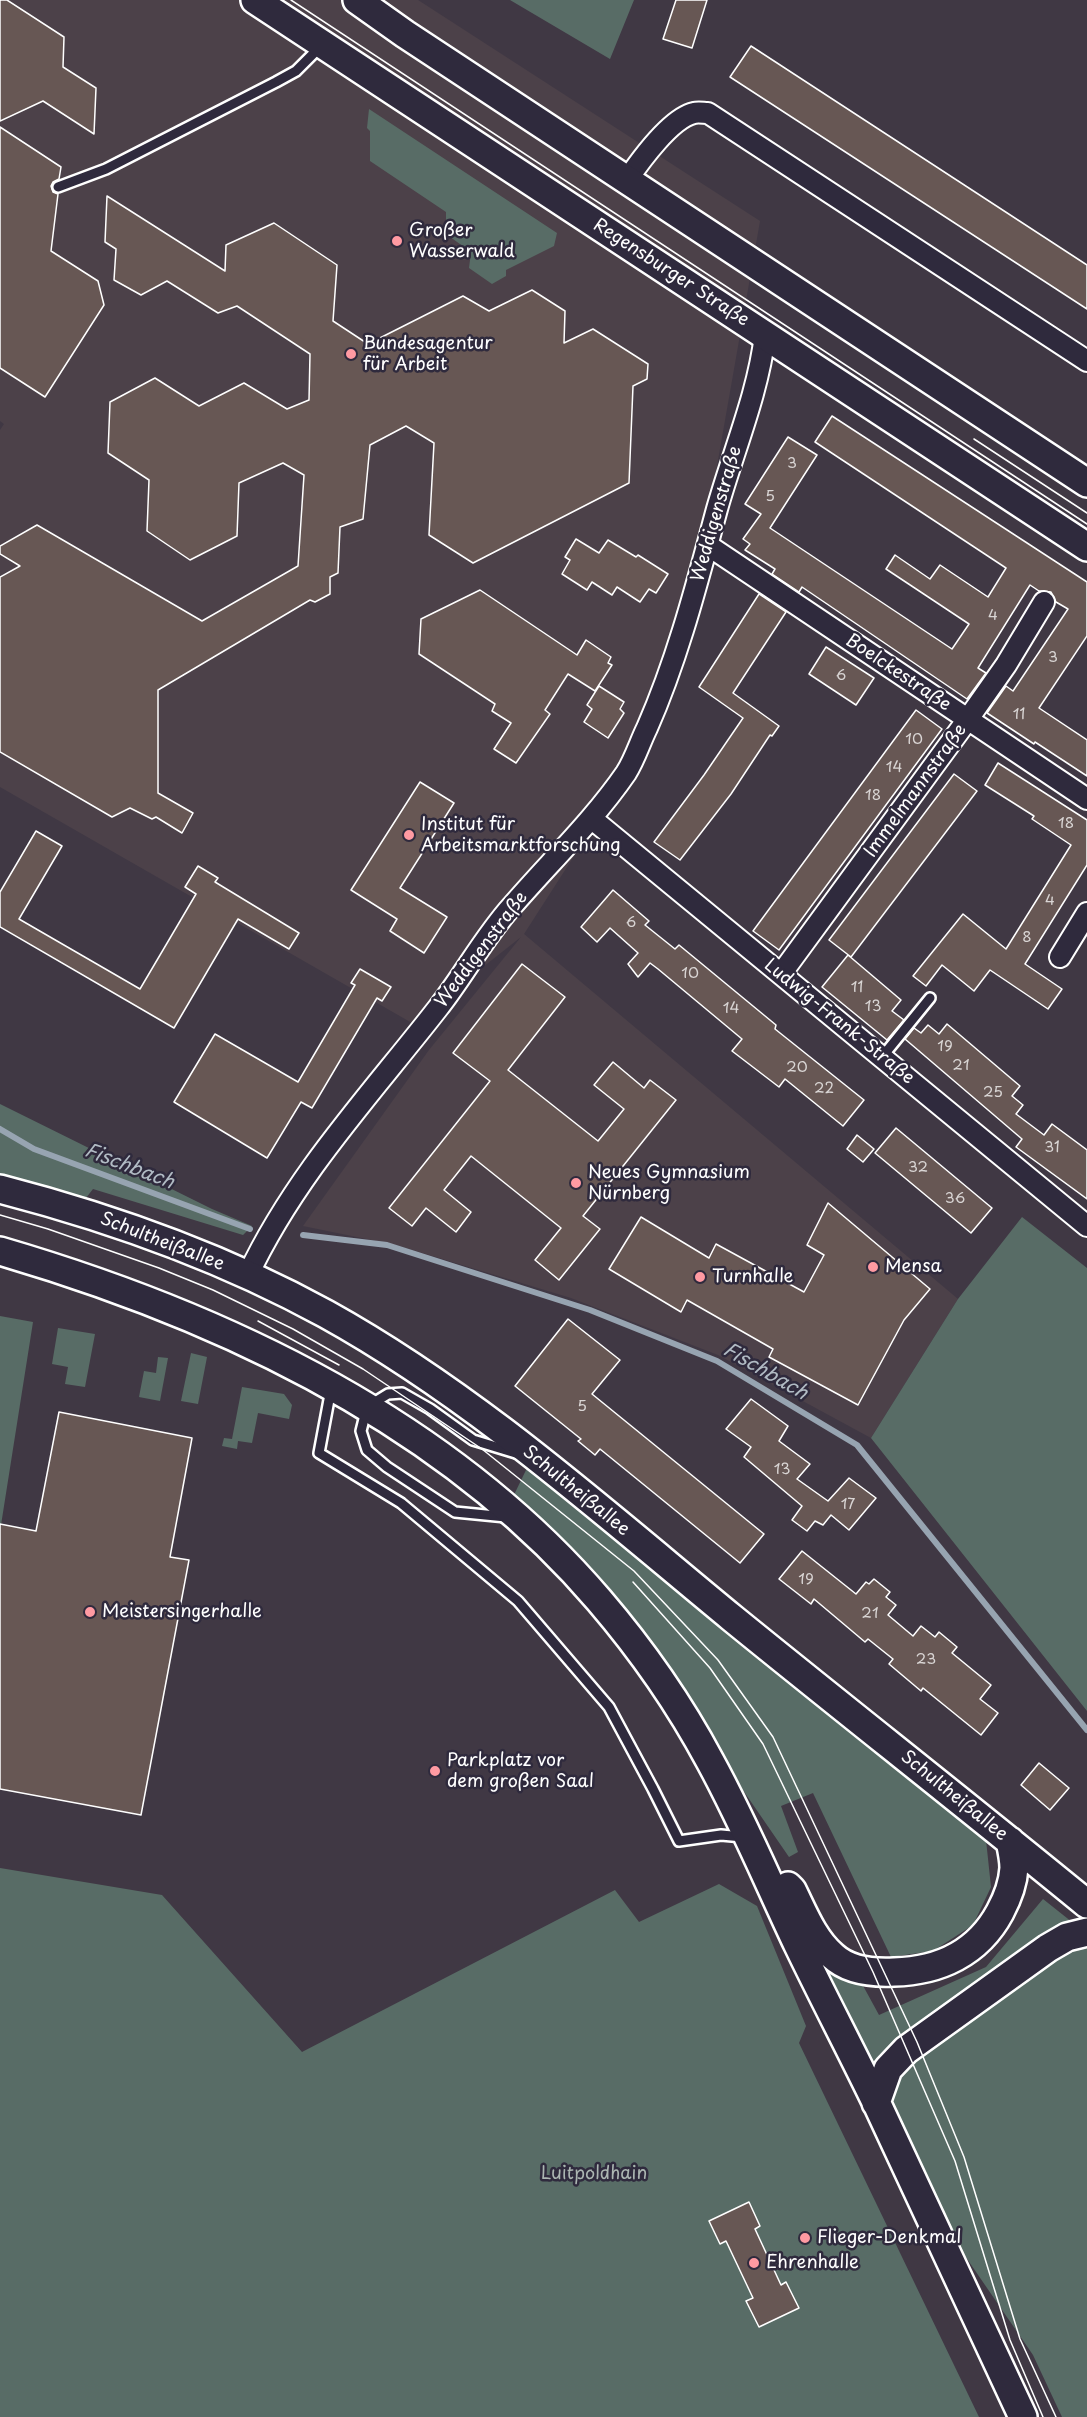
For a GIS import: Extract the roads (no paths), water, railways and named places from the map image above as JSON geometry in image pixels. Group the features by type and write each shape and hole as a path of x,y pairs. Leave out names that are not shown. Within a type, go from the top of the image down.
{"main road":[{"name":"Regensburger Straße","path":"255,0 1087,547"},
{"path":"357,0 405,34 1087,483"},
{"name":"Schultheißallee","path":"0,1189 126,1227 248,1275 324,1313 389,1352 444,1389 534,1456 1087,1904"},
{"path":"7,1257 117,1288 187,1316 250,1344 367,1407 459,1470 517,1517 592,1592 651,1666 708,1757 876,2103 1023,2417"},
{"path":"763,1868 792,1890 816,1936 832,1956 846,1965 864,1971 902,1972 923,1969 965,1953 988,1932 1002,1908 1012,1879 1013,1860 1010,1841"},
{"path":"876,2103 888,2069 906,2050 1048,1948 1067,1937 1087,1932"}],"street":[{"path":"627,180 640,161 683,117 695,112 708,113 1087,361"},
{"name":"Weddigenstraße","path":"248,1275 266,1240 334,1137 440,1007 510,908 591,818 627,770 662,695 709,546 758,372 765,335"},
{"name":"Boelckestraße","path":"709,546 1087,799"},
{"name":"Immelmannstraße","path":"781,974 968,720 1006,665 1044,602"},
{"name":"Ludwig-Frank-Straße","path":"591,818 1087,1226"},
{"path":"1059,957 1087,913"}],"lane":[{"path":"58,187 106,169 276,82 296,71 322,45"},
{"path":"882,1057 930,998"},
{"path":"332,1387 319,1453 401,1503 518,1601 609,1707 679,1841 721,1835 749,1838"},
{"path":"517,1517 455,1512 387,1467 367,1450 361,1431 367,1407 388,1394 402,1393 430,1409 473,1440 511,1454 534,1456"}],"waterway":[{"name":"Fischbach","path":"0,1129 34,1149 250,1229"},
{"name":"Fischbach","path":"303,1235 387,1245 590,1310 717,1361 857,1445 1087,1730"}],"tram line":[{"path":"291,0 1087,524"},
{"path":"974,439 1087,513"},
{"path":"0,1215 48,1229 159,1268 213,1290 293,1329 363,1369 482,1449 634,1571 718,1660 773,1737 917,2042 964,2157 1020,2339 1056,2417"},
{"path":"258,1321 339,1365"},
{"path":"633,1582 710,1668 763,1744 873,1972 955,2161 1010,2340 1043,2417"}],"place":[{"name":"Großer Wasserwald","path":"397,241"},
{"name":"Bundesagentur für Arbeit","path":"351,354"},
{"name":"Institut für Arbeitsmarktforschung","path":"409,835"},
{"name":"Neues Gymnasium Nürnberg","path":"576,1183"},
{"name":"Mensa","path":"873,1267"},
{"name":"Turnhalle","path":"700,1277"},
{"name":"Meistersingerhalle","path":"90,1612"},
{"name":"Parkplatz vor dem großen Saal","path":"435,1771"},
{"name":"Flieger-Denkmal","path":"805,2238"},
{"name":"Ehrenhalle","path":"754,2263"}],"park label":[{"name":"Luitpoldhain","path":"594,2174"}]}
